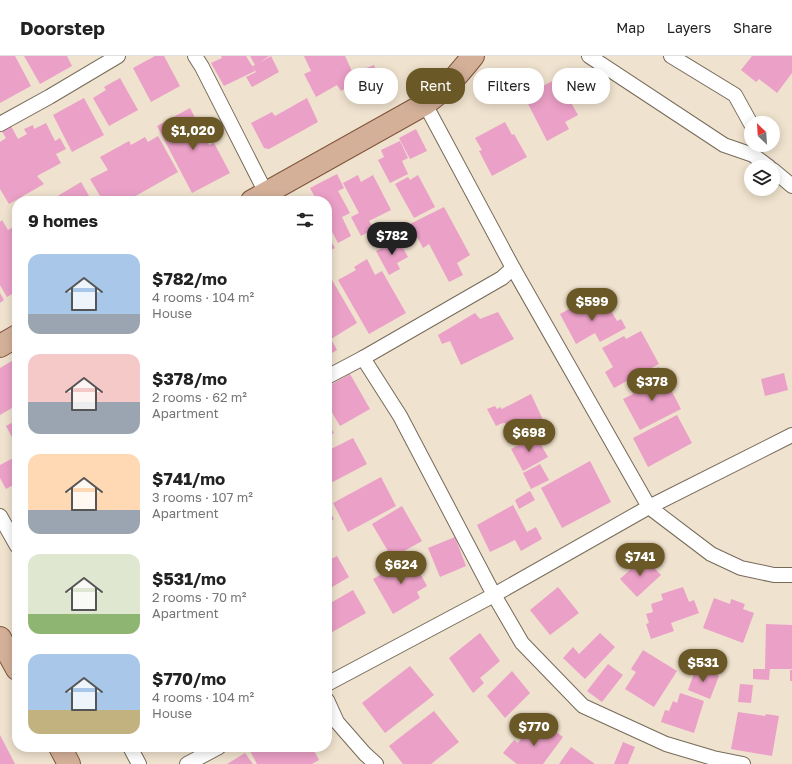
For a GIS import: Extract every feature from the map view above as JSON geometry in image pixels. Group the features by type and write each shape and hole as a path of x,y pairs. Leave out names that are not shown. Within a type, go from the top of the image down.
{"main road":[{"path":"464,68 473,56"},
{"path":"261,196 424,104"},
{"path":"0,346 12,339"},
{"path":"0,638 12,660"},
{"path":"63,752 69,764"}],"street":[{"path":"0,124 50,97 118,56"},
{"path":"195,56 202,67 259,196"},
{"path":"589,56 724,145 744,148"},
{"path":"671,56 735,95 747,116"},
{"path":"424,104 513,268 649,507 711,554 741,568 774,575 792,574"},
{"path":"756,152 763,160"},
{"path":"780,176 792,186"},
{"path":"332,374 502,278 513,268"},
{"path":"363,358 400,416 494,595 522,643 583,706 666,744 713,758 743,764"},
{"path":"332,681 494,595 649,507 792,435"},
{"path":"0,516 12,537"},
{"path":"332,711 337,722 365,754 376,764"},
{"path":"133,752 140,764"},
{"path":"187,764 210,752"}],"building":[{"path":"0,56 15,56 31,86 0,103"},
{"path":"24,56 67,56 72,66 40,84"},
{"path":"155,56 164,56 180,86 151,102 133,68"},
{"path":"221,56 246,56 255,71 224,86 211,63 222,58"},
{"path":"250,56 269,56 259,63 271,56 279,72 252,87 246,77 256,72 252,66 255,65"},
{"path":"304,56 345,56 351,68 344,68 344,89 341,91 337,85 316,97 304,74 311,71"},
{"path":"752,56 792,56 792,73 777,93 759,79 756,82 741,70"},
{"path":"374,65 375,68 366,68"},
{"path":"120,78 138,110 109,126 93,98 106,90 104,87"},
{"path":"552,81 552,104 572,104 578,115 565,122 569,129 547,141 528,104 544,104 544,85"},
{"path":"84,98 104,135 72,152 53,115"},
{"path":"307,98 318,122 269,149 264,148 251,123 272,112 275,116"},
{"path":"190,108 209,145 214,143 230,173 192,193 157,126"},
{"path":"505,122 512,135 514,134 527,157 492,176 479,151 482,150 475,138"},
{"path":"46,123 55,141 60,138 66,149 56,154 61,163 37,176 44,184 23,196 12,196 12,202 9,204 0,189 0,142 6,138 1,130 10,124 18,139 27,134 24,129 33,125 34,129"},
{"path":"416,129 427,151 410,159 399,138"},
{"path":"158,136 178,172 136,196 100,196 90,179 108,170 100,157 129,141 131,145 145,137 148,142"},
{"path":"400,141 408,158 402,161 408,174 390,183 378,160 384,157 381,150"},
{"path":"337,174 344,188 338,191 350,213 342,217 351,236 338,243 332,232 332,196 314,196 310,188"},
{"path":"358,175 361,182 373,175 391,210 369,221 374,229 361,236 351,217 359,213 343,183"},
{"path":"418,175 435,207 414,218 395,184 408,177 410,180"},
{"path":"81,182 89,196 58,196"},
{"path":"444,207 470,255 457,263 463,275 449,282 429,244 423,248 410,224"},
{"path":"2,220 8,230 12,228 12,294 7,297 0,285 0,222"},
{"path":"398,239 408,257 397,263 400,269 389,275 376,251"},
{"path":"332,243 335,248 332,250"},
{"path":"367,259 375,275 382,271 406,313 369,334 338,280 356,270 354,267"},
{"path":"332,280 357,323 332,338"},
{"path":"0,293 4,300 0,303"},
{"path":"603,297 617,321 621,319 626,328 600,342 595,333 576,344 560,314 573,307 575,312"},
{"path":"498,312 514,339 461,365 450,341 442,344 438,335 475,313 480,319"},
{"path":"641,331 659,364 614,388 605,372 613,367 602,348 624,336 626,339"},
{"path":"332,341 337,350 332,353"},
{"path":"12,361 12,408 0,415 0,368"},
{"path":"659,367 681,409 640,430 623,399 633,394 631,390 645,382 648,386 657,381 652,370"},
{"path":"784,373 788,390 765,396 761,379"},
{"path":"350,374 370,409 340,426 332,412 332,384"},
{"path":"531,394 543,420 527,429 529,435 513,444 510,439 513,439 505,423 496,426 487,409 495,406 497,409 500,407 502,409"},
{"path":"677,415 692,443 648,467 633,438"},
{"path":"12,423 12,437 6,426"},
{"path":"536,436 548,457 523,471 511,449"},
{"path":"353,438 367,464 332,482 332,448"},
{"path":"12,459 12,486 6,489 0,478 0,465"},
{"path":"590,461 611,502 562,528 541,488"},
{"path":"540,464 549,480 531,489 523,473"},
{"path":"381,477 396,506 348,532 333,503"},
{"path":"530,491 535,500 519,509 515,500"},
{"path":"513,505 527,532 536,527 542,539 521,551 515,540 490,552 477,525"},
{"path":"402,506 422,541 392,558 372,524"},
{"path":"455,537 466,566 440,577 428,548"},
{"path":"337,556 349,577 332,587 332,558"},
{"path":"411,557 427,586 417,592 420,598 393,614 373,579"},
{"path":"644,557 661,575 637,597 620,579"},
{"path":"558,587 579,613 550,635 530,610"},
{"path":"683,587 689,602 694,600 699,613 671,623 674,631 651,639 646,624 649,623 646,614 653,612 651,604 663,600 661,594"},
{"path":"353,590 366,613 332,632 332,602"},
{"path":"714,598 730,604 731,599 745,604 743,609 754,613 743,643 703,628"},
{"path":"766,624 792,625 792,669 770,669 769,680 753,679 753,669 765,669"},
{"path":"480,633 500,661 480,678 484,683 473,693 449,658"},
{"path":"600,633 615,647 585,679 563,658 573,647 579,654"},
{"path":"643,650 677,671 654,707 625,689 636,672 631,669"},
{"path":"608,664 623,675 602,702 587,691"},
{"path":"410,666 434,695 385,733 362,703"},
{"path":"696,668 719,676 710,699 688,690"},
{"path":"790,670 792,670 792,681 790,681"},
{"path":"512,671 530,693 505,718 487,696"},
{"path":"740,684 753,685 751,703 738,702"},
{"path":"680,693 704,701 694,733 661,722 665,710 669,711 673,701 677,703"},
{"path":"434,711 459,742 431,764 403,764 389,746"},
{"path":"738,712 765,716 766,714 779,716 772,756 731,749"},
{"path":"538,727 546,733 550,727 563,737 543,764 517,764 503,753 514,740 518,743 524,735 528,739"},
{"path":"0,735 15,764 0,764"},
{"path":"623,742 635,747 628,764 614,764"},
{"path":"571,747 595,764 559,764"},
{"path":"251,752 315,752 319,760 312,764 257,764"},
{"path":"245,753 253,764 227,764"}]}
